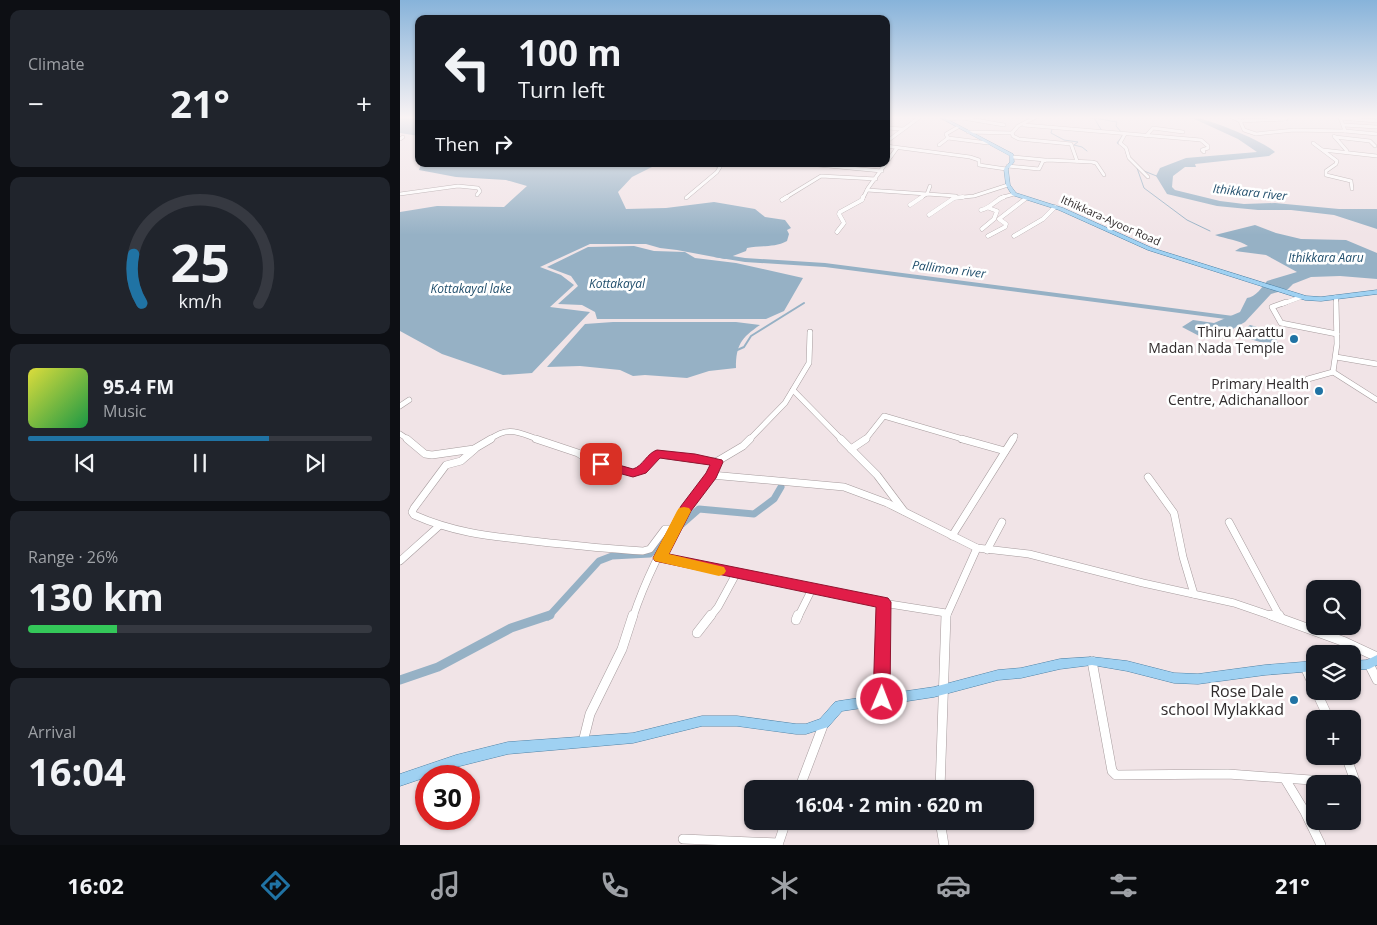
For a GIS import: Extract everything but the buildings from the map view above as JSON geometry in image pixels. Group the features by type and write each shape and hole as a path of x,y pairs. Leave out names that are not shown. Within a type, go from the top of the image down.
{"main road":[{"path":"1008,186 1007,168 1012,158"},
{"name":"Ithikkara-Ayoor Road","path":"1008,186 1014,194 1025,199 1055,206 1094,222 1136,244 1301,297"},
{"path":"1301,297 1322,300 1377,292"},
{"path":"1361,664 1374,660"},
{"path":"400,780 456,761 500,750 648,735 683,724 702,721 737,721 806,729 824,723 839,706 944,690 998,675 1022,673 1060,664 1092,661 1127,666 1174,678 1198,679 1265,670 1306,667"}],"street":[{"path":"965,156 978,160 979,165 1007,168 1039,169 1043,161 1047,160"},
{"path":"1075,156 1077,161"},
{"path":"1129,156 1148,177"},
{"path":"1331,156 1337,162 1326,170 1326,174 1351,180 1352,189"},
{"path":"1012,158 1095,163 1104,175"},
{"path":"686,198 719,170 720,167"},
{"path":"844,167 882,170"},
{"path":"837,232 844,223 839,214 840,212 862,200 884,167"},
{"path":"782,200 821,176 876,179"},
{"path":"401,193 465,186 478,188 480,191 478,195"},
{"path":"910,205 927,194 930,186"},
{"path":"867,190 958,197 974,196 988,190 1008,186"},
{"path":"981,210 989,208 998,199 1014,194"},
{"path":"929,215 958,197"},
{"path":"982,229 1025,199"},
{"path":"1014,236 1043,219 1055,206"},
{"path":"989,208 998,211 996,219"},
{"path":"988,236 1006,226 1005,223 996,219"},
{"path":"1301,297 1272,307 1281,323 1337,334"},
{"path":"1333,372 1337,334 1336,297"},
{"path":"676,529 665,529 650,549 643,551 596,548 473,534 439,526 414,515 412,512 446,465 461,461 500,432 511,430 578,453 590,460 633,473 642,470 657,454 716,462 749,441 785,403 809,363 810,332"},
{"path":"1336,357 1377,364"},
{"path":"1308,379 1333,372 1377,400"},
{"path":"793,390 877,476 904,511"},
{"path":"1368,394 1377,395"},
{"path":"400,406 409,400"},
{"path":"850,449 863,442 884,416 1006,451"},
{"path":"400,434 413,442 427,455 476,449"},
{"path":"952,536 1015,436"},
{"path":"583,742 590,714 622,650 637,605 685,509 711,475 718,464 716,462"},
{"path":"711,475 844,486 904,511 977,548 1029,554 1143,583 1234,602 1346,642 1374,660 1377,680"},
{"path":"1148,477 1174,513 1183,557 1194,594"},
{"path":"987,550 1002,522"},
{"path":"1229,522 1280,617"},
{"path":"400,561 439,526"},
{"path":"940,780 946,613 977,548"},
{"path":"660,558 946,613"},
{"path":"697,633 718,607 736,574"},
{"path":"796,620 812,588"},
{"path":"882,699 883,602"},
{"path":"1092,661 1113,774 1123,776 1228,774 1352,783 1355,782 1350,765"},
{"path":"802,780 824,723"},
{"path":"1284,779 1305,812 1321,845"},
{"path":"683,839 702,842 778,844 783,830"},
{"path":"942,830 944,845"}],"water":[{"name":"Ithikkara Aaru","path":"1265,156 1195,164 1196,167 1185,167 1173,176 1172,187 1175,190 1220,201 1244,204 1275,203 1339,209 1377,209 1377,229 1334,215 1291,210 1258,210 1217,206 1167,194 1156,176 1160,168 1186,158"},
{"name":"Kottakayal lake","path":"420,167 652,167 632,177 618,192 626,209 666,208 714,202 755,209 765,217 785,220 791,228 787,230 789,234 787,241 772,246 747,248 746,251 725,259 646,244 590,244 540,267 561,275 574,285 550,307 590,312 532,373 503,375 442,354 400,331 400,212 437,206 504,207 527,186 506,180 456,177 419,170"},
{"name":"Ithikkara Aaru","path":"1255,225 1276,233 1301,239 1346,240 1377,253 1377,279 1340,276 1311,277 1293,284 1288,289 1271,294 1245,322 1224,334 1212,335 1205,339 1182,327 1193,320 1214,323 1240,312 1247,298 1256,294 1267,281 1297,272 1266,255 1235,251 1248,246 1215,235"},
{"name":"Kottakayal","path":"634,246 654,251 685,252 695,258 736,263 803,278 784,311 766,319 597,319 595,312 582,305 558,304 578,286 571,276 547,267 588,247"},
{"name":"Kottakayal","path":"613,322 736,322 760,325 748,334 741,343 737,353 736,368 709,371 687,378 633,376 620,370 580,366 547,367 585,324"},
{"path":"1250,325 1272,331 1278,343 1260,342 1237,335"}],"waterway":[{"path":"1137,168 1144,188 1187,220 1210,231"},
{"path":"1144,171 1159,177"},
{"name":"Pallimon river","path":"717,255 745,260 825,265 1241,319"},
{"path":"735,351 744,347 751,336 804,303"},
{"path":"674,531 699,509 754,514 774,499 781,487"},
{"path":"550,615 599,561 612,556 650,554 665,540"},
{"path":"400,680 438,667 511,628 550,615"}],"slow traffic":[{"path":"684,511 660,558 719,571"}],"place":[{"name":"Thiru Aarattu Madan Nada Temple","path":"1294,339"},
{"name":"Primary Health Centre, Adichanalloor","path":"1319,391"},
{"name":"Rose Dale school Mylakkad","path":"1294,700"}],"route":[{"path":"601,464 633,473 642,470 657,454 717,462 718,464 711,475 685,509 660,558 883,602 882,699"}],"water label":[{"name":"Ithikkara river","path":"1250,192"}]}
